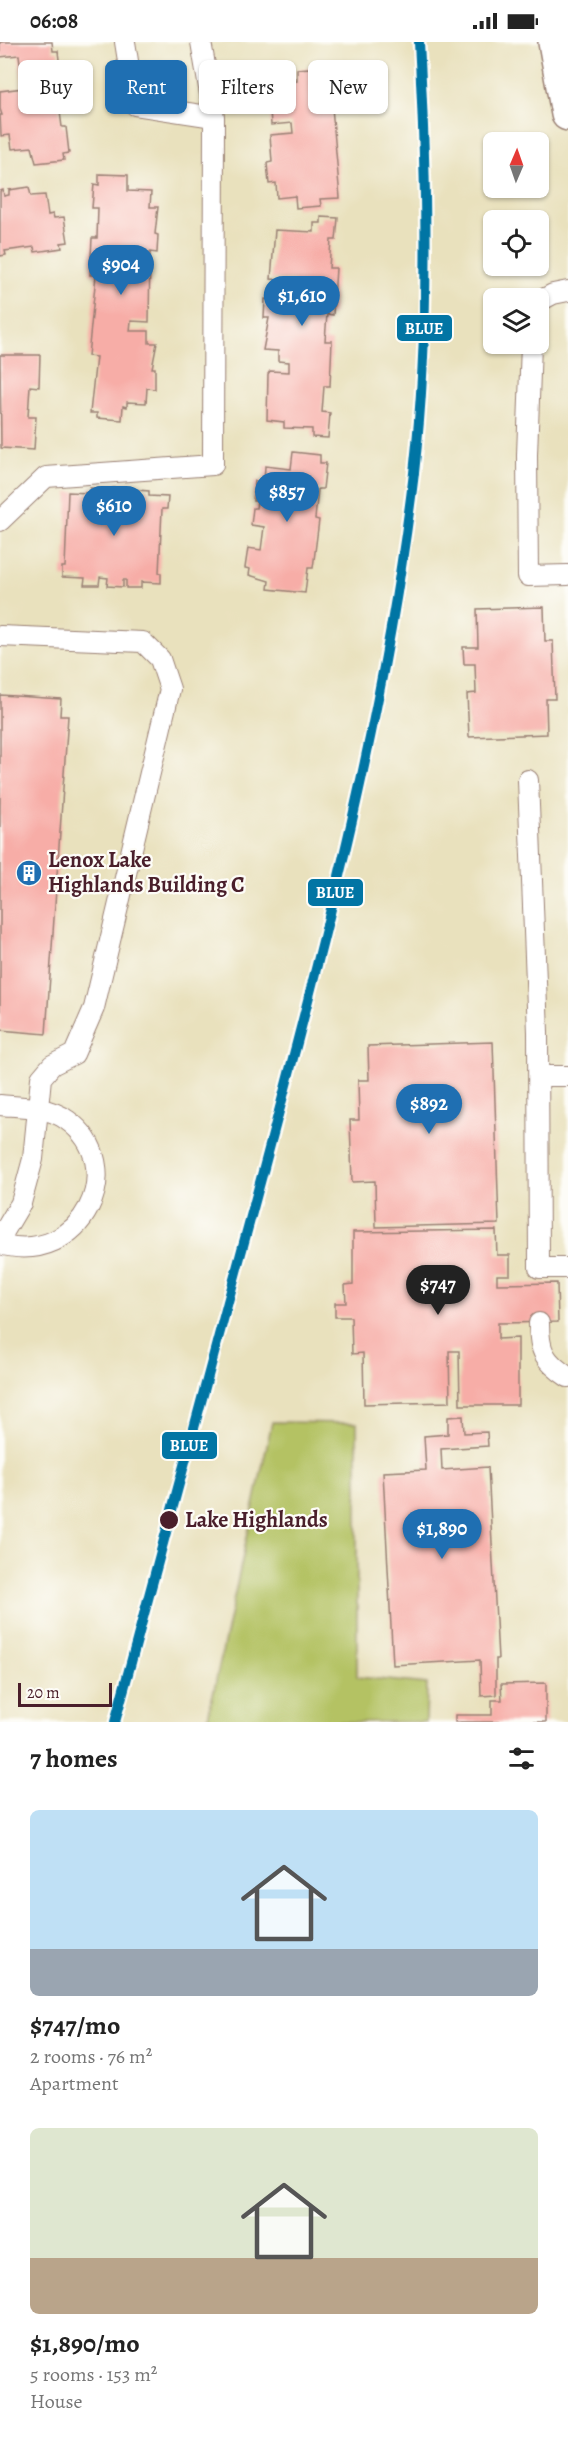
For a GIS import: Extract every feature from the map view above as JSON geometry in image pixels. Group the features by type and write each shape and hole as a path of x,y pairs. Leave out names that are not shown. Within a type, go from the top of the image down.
{"street":[{"path":"555,42 568,114"}],"lane":[{"path":"125,42 135,105 214,117"},
{"path":"0,521 46,477 213,465 214,117 201,42"},
{"path":"549,296 568,291"},
{"path":"531,354 526,455 528,576 568,575"},
{"path":"0,636 143,642 160,659 170,689 94,1008 74,1054 52,1065 41,1078 33,1159 21,1203 5,1230 0,1234"},
{"path":"528,780 539,1076 539,1275 568,1268"},
{"path":"539,1076 568,1076"},
{"path":"0,1105 37,1108 66,1119 79,1131 88,1145 95,1171 93,1197 87,1212 63,1237 47,1245 30,1248 0,1244"},
{"path":"539,1323 539,1345 554,1367 568,1377"}],"green space":[{"path":"272,1422 357,1423 357,1677 427,1684 426,1722 207,1722"}],"building":[{"path":"0,42 52,42 53,51 58,51 59,60 20,60 19,55 0,57"},
{"path":"308,68 308,114 333,114 340,198 320,199 321,206 296,208 295,196 277,198 276,183 269,184 267,163 272,162 270,135 293,133 292,123 271,125 270,114 296,114 297,69"},
{"path":"18,89 18,114 60,114 62,127 66,127 69,153 63,154 64,160 36,163 32,147 12,149 10,135 1,136 0,91"},
{"path":"99,174 128,175 128,191 151,192 150,207 158,207 155,234 158,235 157,253 150,252 149,322 131,321 130,331 149,331 149,343 157,343 152,368 155,368 155,389 147,388 146,403 127,402 127,407 123,406 122,420 97,418 97,413 90,413 96,357 88,356 96,275 90,275 92,238 97,238 98,208 92,208 94,184 99,185"},
{"path":"29,187 31,196 45,195 48,215 53,214 54,218 64,217 68,242 61,243 62,248 35,252 34,247 5,251 6,255 0,256 0,191 3,190 4,196 9,195 9,190"},
{"path":"321,217 338,218 336,240 331,240 329,268 336,268 333,315 327,314 325,341 332,341 330,386 324,386 322,412 330,413 328,438 312,437 312,429 284,428 284,422 267,420 268,374 270,371 289,372 289,362 278,361 278,351 263,350 269,318 264,318 265,299 280,300 280,287 294,288 294,281 271,279 275,230 314,232 314,223 321,223"},
{"path":"0,355 40,355 39,387 30,386 28,417 36,417 34,450 1,448"},
{"path":"293,452 320,455 320,463 326,463 323,489 318,489 315,519 319,520 313,568 308,568 305,593 268,589 269,581 249,575 250,569 245,568 248,548 261,550 264,527 251,525 253,508 256,508 257,501 253,501 255,481 264,482 265,466 291,469"},
{"path":"90,488 107,489 107,497 112,497 113,488 149,491 149,496 168,497 167,509 162,509 159,573 161,573 161,583 141,582 141,588 126,588 126,580 123,580 123,587 107,586 108,578 100,577 99,585 84,585 85,578 62,577 62,567 65,567 68,492 89,493"},
{"path":"544,607 545,641 553,641 555,699 546,699 547,734 469,737 467,694 476,693 475,664 464,664 463,647 478,647 477,609"},
{"name":"Lenox Lake Highlands Building C","path":"0,695 61,699 60,716 68,716 46,1034 0,1030"},
{"path":"493,1042 499,1224 376,1227 375,1181 352,1182 350,1120 359,1120 358,1080 369,1080 368,1046"},
{"path":"496,1230 497,1255 510,1255 510,1275 497,1275 497,1284 557,1283 558,1322 498,1323 498,1339 518,1338 518,1405 460,1405 459,1351 449,1351 450,1402 364,1404 363,1353 352,1354 351,1317 335,1317 335,1303 346,1303 345,1285 353,1284 353,1232"},
{"path":"463,1416 464,1433 487,1432 488,1446 441,1449 442,1470 488,1467 498,1659 496,1659 496,1695 481,1696 480,1660 393,1665 383,1472 426,1470 424,1436 448,1434 448,1417"},
{"path":"546,1683 546,1722 455,1722 455,1715 492,1715 492,1700 502,1700 501,1684"}],"transit line":[{"name":"BLUE","path":"115,1722 332,907 371,735 387,648 414,473 423,365 426,258 419,42"}],"place":[{"name":"Lenox Lake Highlands Building C","path":"29,873"},
{"name":"Lake Highlands","path":"169,1520"}]}
